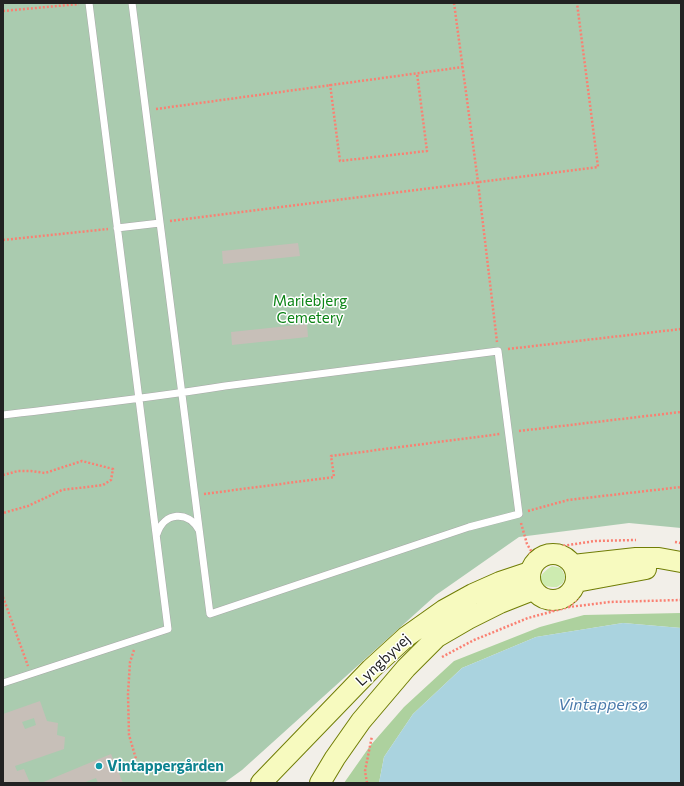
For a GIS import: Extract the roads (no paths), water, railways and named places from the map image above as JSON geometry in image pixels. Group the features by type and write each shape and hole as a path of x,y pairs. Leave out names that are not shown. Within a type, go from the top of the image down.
{"street":[{"path":"556,554 562,556 574,574 573,590 567,596 553,601 538,596 532,566 536,560 542,556 556,554"},
{"path":"574,574 638,570 681,563"},
{"name":"Lyngbyvej","path":"261,783 371,669 406,637 444,610 473,594 500,582 532,572"},
{"name":"Lyngbyvej","path":"320,783 335,758 361,721 406,668 437,637 500,603 532,572"}],"lane":[{"path":"3,683 168,629 89,3"},
{"path":"3,415 139,399 182,393 498,350 519,514 470,527 210,614 201,538 195,495 182,393 160,223 146,110 132,3"},
{"path":"117,228 160,223"},
{"path":"157,543 156,535 163,522 176,516 183,516 190,519 195,524 201,538"}],"water":[{"name":"Vintappersø","path":"623,623 681,628 681,783 379,783 384,757 413,714 462,668 536,637"}],"place":[{"name":"Vintappergården","path":"99,766"}],"park label":[{"name":"Mariebjerg Cemetery","path":"310,310"}]}
